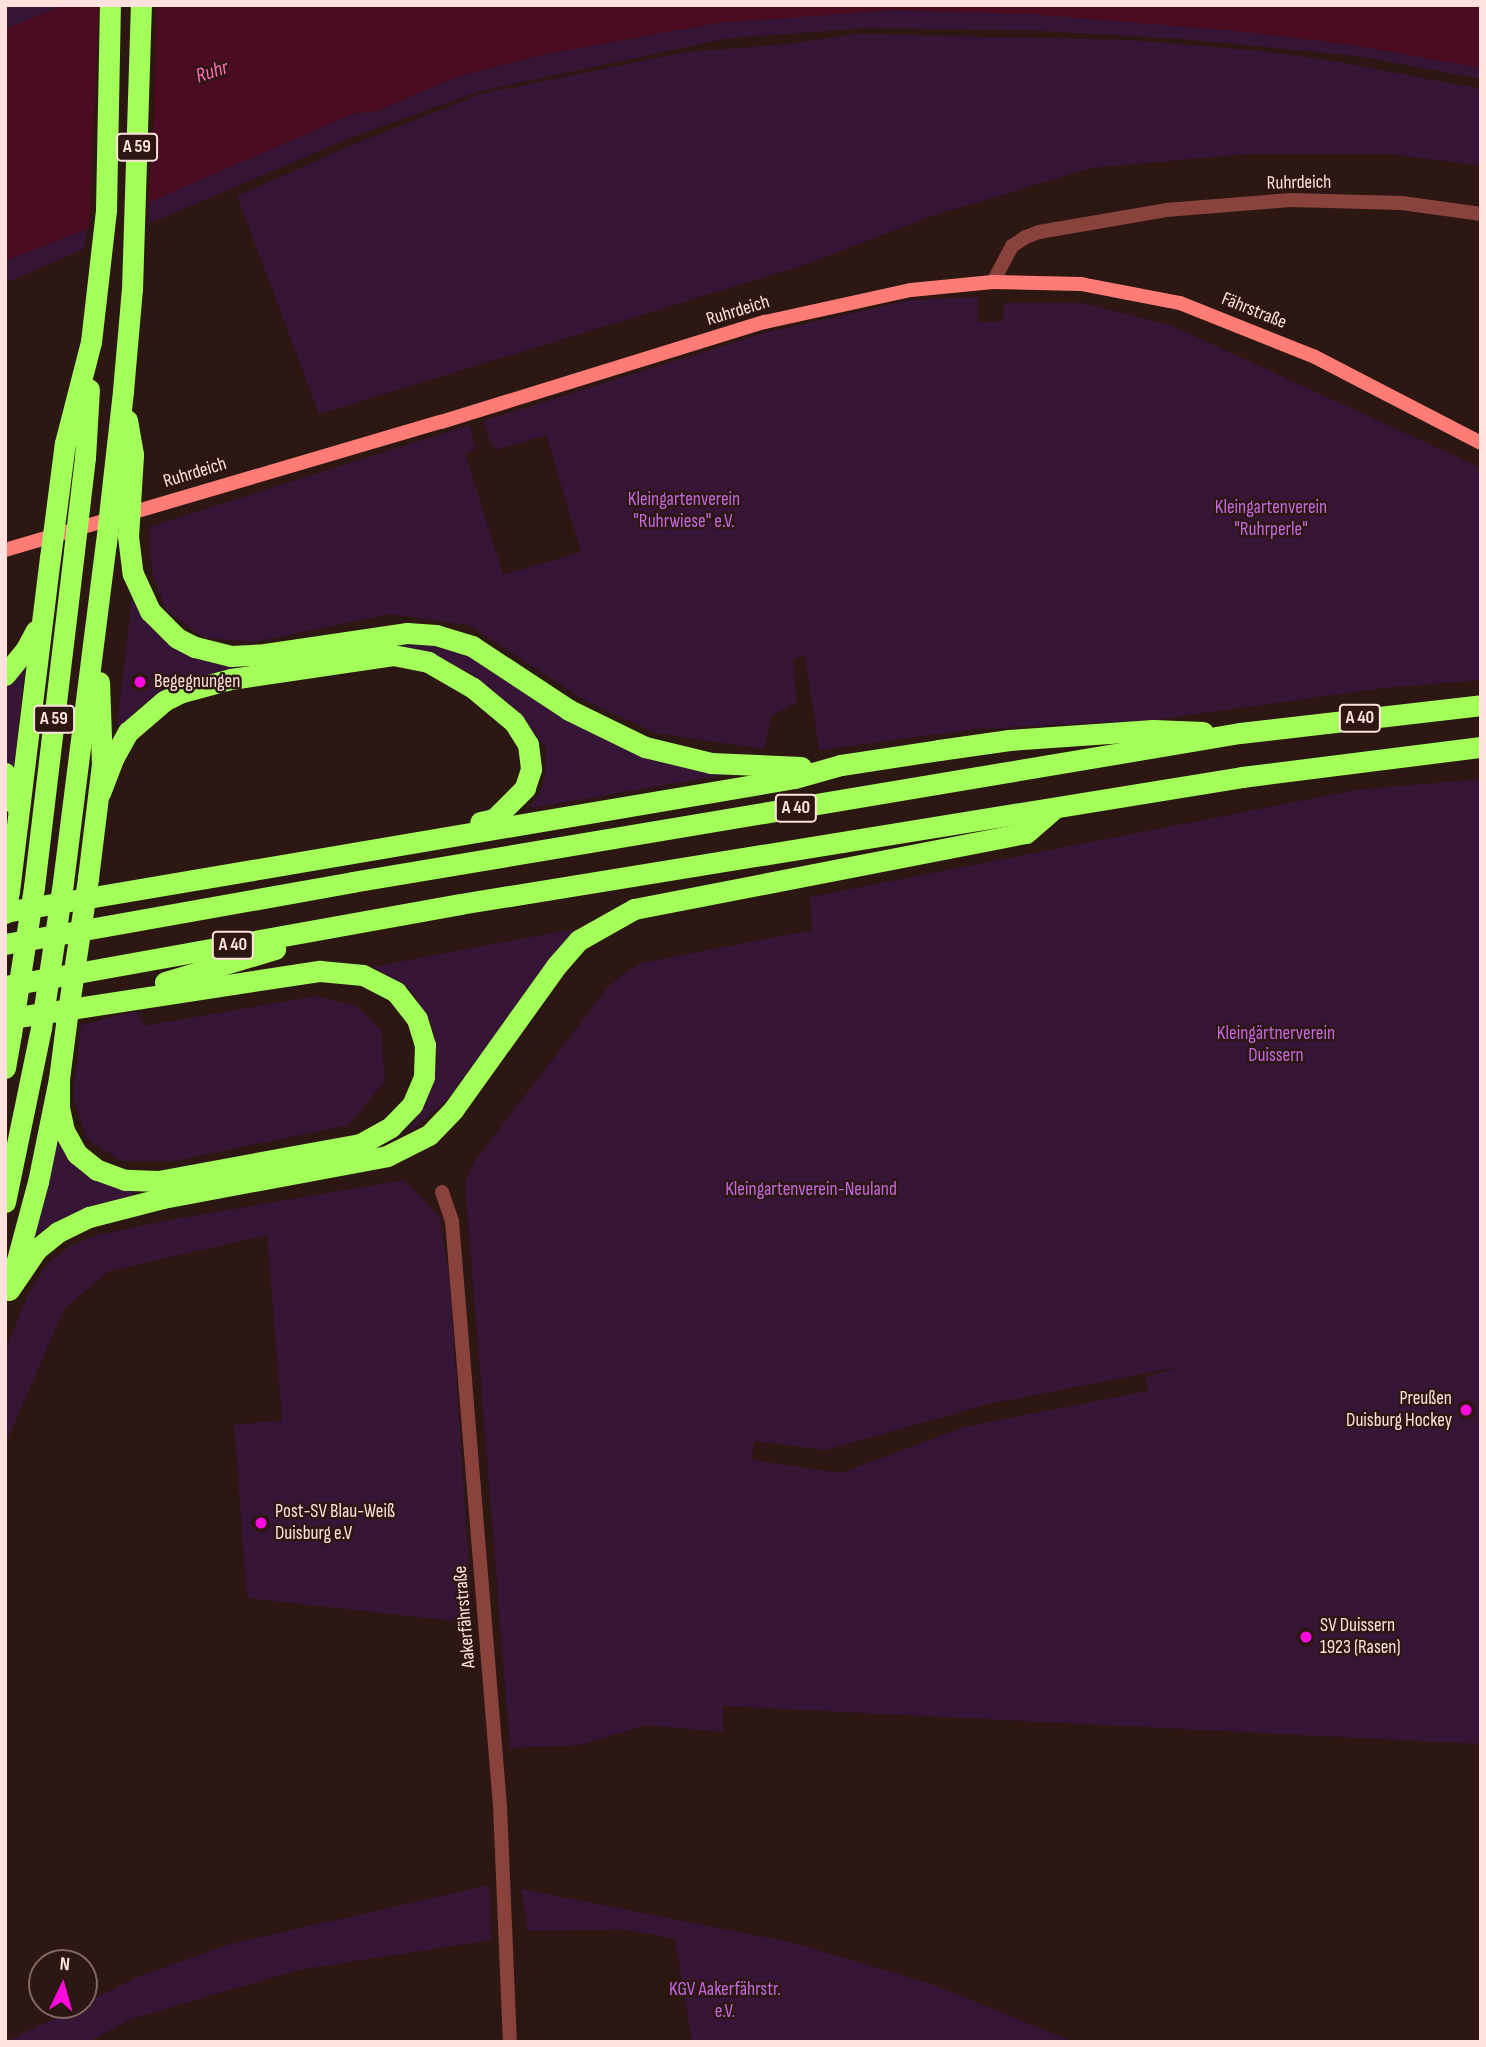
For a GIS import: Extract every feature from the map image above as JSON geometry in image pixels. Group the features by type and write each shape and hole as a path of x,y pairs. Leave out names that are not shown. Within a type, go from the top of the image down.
{"highway":[{"name":"A 59","path":"5,1069 8,1026 33,887 85,458 91,342 106,210 110,5"},
{"name":"A 59","path":"5,1202 41,1028 63,882 106,543 132,289 141,5"},
{"path":"91,342 65,443 6,905 795,778 841,765 1009,740 1153,730 1240,733"},
{"path":"123,391 133,455 128,537 133,574 150,611 177,638 195,647 231,656 265,654 407,633 436,635 472,646 569,710 645,747 684,758 739,766 841,765"},
{"path":"5,675 26,649 42,619"},
{"path":"7,1296 38,1182 59,1079 100,793 97,621"},
{"path":"100,793 114,757 128,732 144,715 173,696 203,685 231,679 393,655 428,662 447,671 491,702 514,722 528,744 531,769 525,788 494,819 387,845"},
{"name":"A 40","path":"5,944 352,882 1240,733 1481,705"},
{"name":"A 40","path":"5,986 460,904 1255,775 1481,747"},
{"path":"5,773 13,787 19,816"},
{"path":"7,1296 37,1249 58,1232 89,1217 163,1198 387,1156 429,1135 453,1110 564,956 579,940 634,909 1026,833 1054,809"},
{"path":"8,1026 296,943 460,904"},
{"path":"59,1079 59,1108 64,1132 77,1154 97,1170 125,1180 158,1181 360,1144 391,1127 412,1105 424,1077 425,1045 416,1019 396,992 363,975 320,971 93,1003"}],"main road":[{"name":"Fährstraße","path":"993,282 1082,284 1180,303 1315,357 1481,443"},
{"name":"Ruhrdeich","path":"5,550 441,422 765,322 911,290 993,282"}],"street":[{"name":"Ruhrdeich","path":"993,282 1012,246 1026,237 1039,232 1166,210 1291,200 1402,203 1481,214"},
{"name":"Aakerfährstraße","path":"442,1192 452,1221 498,1779 510,2042"}],"green space":[{"path":"5,5 64,5 5,29"},
{"path":"894,10 1030,14 1239,31 1353,45 1481,68 1481,79 1358,56 1184,39 1025,30 868,28 729,38 480,91 349,138 148,224 149,202 352,114 376,111 459,76 546,54 717,23"},
{"path":"856,34 1129,40 1260,51 1333,61 1481,89 1481,166 1392,154 1248,154 1090,168 929,217 801,266 319,414 237,196 352,145 481,94 686,52 788,44"},
{"path":"87,229 84,249 5,283 5,261"},
{"path":"978,297 978,323 1003,321 1004,303 1083,303 1170,325 1481,468 1481,680 1383,688 1154,720 976,729 819,750 805,655 793,659 797,702 771,716 764,749 656,733 587,702 469,625 389,614 255,642 204,638 166,610 152,572 149,527 469,425 476,449 465,453 503,575 581,552 546,435 496,450 491,444 483,421 764,333 911,300"},
{"path":"132,598 231,663 231,670 159,694 138,708 120,728 117,725"},
{"path":"415,641 452,648 729,774 530,808 544,784 546,749 519,712 468,672 431,653 354,649"},
{"path":"25,666 12,770 5,760 5,687"},
{"path":"1481,779 1481,1744 723,1706 723,1732 646,1725 580,1745 510,1748 465,1183 474,1162 608,987 628,970 642,963 812,930 810,897 1356,790","holes":["1182,1366 1146,1377 1148,1391 964,1427 841,1473 752,1460 754,1441 825,1450 989,1404"]},
{"path":"574,929 446,1101 408,1133 421,1111 438,1061 432,1025 411,990 371,967"},
{"path":"316,996 358,1007 381,1030 385,1081 349,1125 173,1161 121,1161 87,1139 73,1096 81,1025 136,1011 144,1026"},
{"path":"56,1136 134,1189 133,1196 90,1206 54,1222 30,1240"},
{"path":"404,1180 439,1216 449,1275 473,1623 247,1598 234,1425 282,1420 267,1235 109,1271 64,1309 5,1445 5,1351 26,1299 47,1264 70,1246 94,1236 169,1220"},
{"path":"489,1885 491,1940 298,1970 131,2019 88,2042 6,2042 52,2019 98,2019 98,1996 137,1977 227,1945"},
{"name":"KGV Aakerfährstr. e.V.","path":"521,1889 790,1942 934,1985 1074,2042 692,2042 675,1939 623,1929 528,1931"}],"water":[{"name":"Ruhr","path":"64,5 1481,5 1481,68 1353,45 1239,31 1030,14 894,10 717,23 546,54 459,76 376,111 352,114 87,229 5,261 5,29"}],"pier":[{"path":"99,5 156,5 154,116 148,207 89,233"}],"place":[{"name":"Begegnungen","path":"140,682"},
{"name":"Preußen Duisburg Hockey","path":"1466,1410"},
{"name":"Post-SV Blau-Weiß Duisburg e.V","path":"261,1523"},
{"name":"SV Duissern 1923 (Rasen)","path":"1306,1637"}],"park label":[{"name":"Kleingartenverein \"Ruhrwiese\" e.V.","path":"684,511"},
{"name":"Kleingartenverein \"Ruhrperle\"","path":"1271,519"},
{"name":"Kleingärtnerverein Duissern","path":"1276,1045"},
{"name":"Kleingartenverein-Neuland","path":"811,1190"}]}
